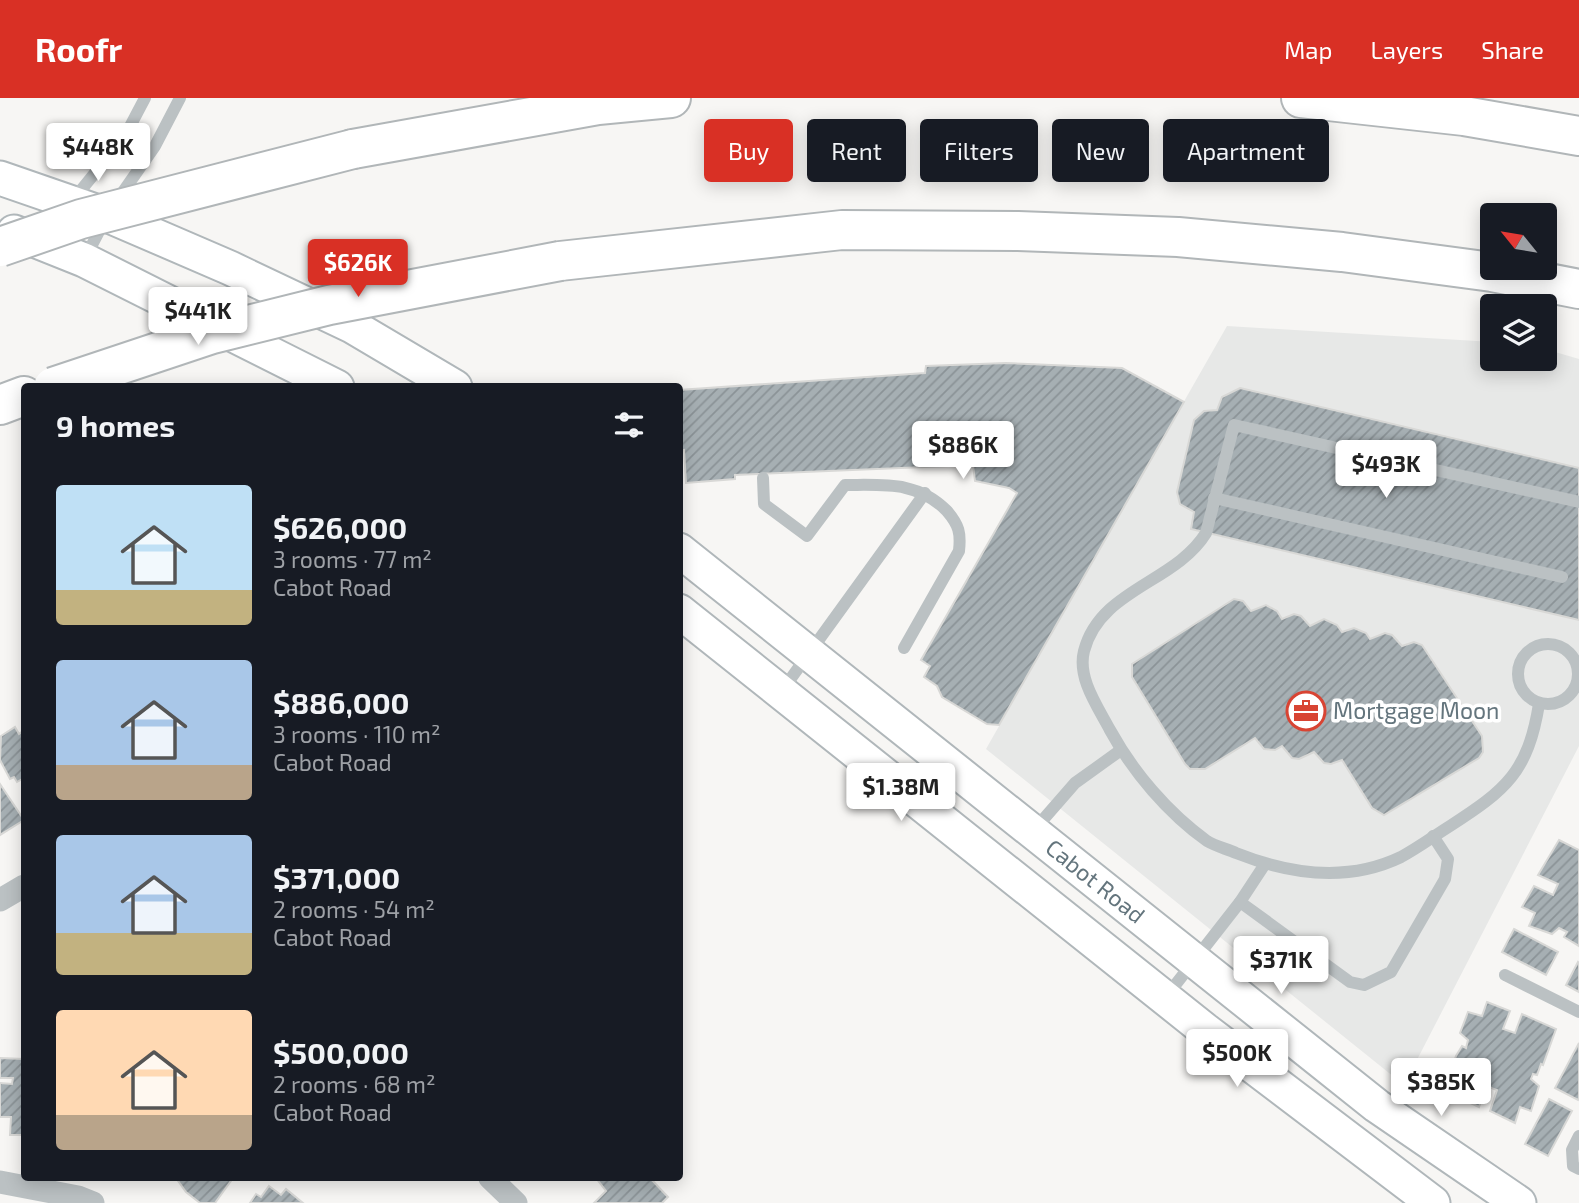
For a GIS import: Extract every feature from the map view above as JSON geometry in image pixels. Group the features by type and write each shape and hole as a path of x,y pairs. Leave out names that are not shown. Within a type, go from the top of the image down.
{"highway":[{"path":"0,247 81,219 353,149 598,105 671,98"},
{"path":"1301,98 1464,116 1579,136"},
{"path":"65,383 212,334 316,308 560,261 842,230 1178,237 1342,252 1492,272 1579,289"}],"main road":[{"path":"0,178 107,215 230,268 352,326 448,383"},
{"path":"0,227 84,260 329,383"},
{"name":"Cabot Road","path":"683,553 1377,1106 1519,1203"},
{"name":"Cabot Road","path":"683,614 1343,1138 1433,1203"}],"street":[{"path":"0,900 21,888"},
{"path":"493,1181 516,1203"},
{"path":"0,1182 78,1197 93,1203"}],"lane":[{"path":"44,244 71,202 125,136 145,98"},
{"path":"84,260 107,215 155,146 180,98"},
{"path":"1539,704 1534,738 1518,769 1496,797 1399,857 1347,873 1304,873 1265,864 1209,842 1154,793 1121,750 1084,677 1083,653 1092,631 1119,599 1172,570 1198,545 1206,533 1234,425 1579,502"},
{"path":"763,478 764,504 807,536 845,485 908,485 925,493 955,520 961,534 959,551 904,648"},
{"path":"780,692 925,493"},
{"path":"1214,498 1562,577"},
{"path":"1554,644 1563,647 1577,660 1577,679 1569,696 1560,702 1539,704 1522,691 1517,671 1526,652 1534,646 1554,644"},
{"path":"1032,833 1075,783 1121,750"},
{"path":"1240,902 1349,982 1364,985 1376,981 1391,972 1445,880 1448,859 1433,836"},
{"path":"1165,998 1240,902 1265,864"},
{"path":"1505,975 1579,1012"},
{"path":"1579,1136 1572,1150 1573,1166 1579,1169"}],"shaded area":[{"path":"1227,326 1480,341 1480,371 1557,371 1557,353 1579,359 1579,746 1404,1085 986,749"}],"building":[{"path":"1006,363 1122,368 1184,402 999,725 987,724 942,697 937,686 924,677 930,666 921,660 1017,493 1009,488 975,481 973,465 735,475 735,479 686,483 683,390 925,373 926,366"},
{"path":"1240,388 1579,468 1579,620 1191,529 1194,512 1180,504 1177,492 1194,420 1204,411 1217,410 1222,397"},
{"path":"1234,599 1243,601 1251,611 1266,605 1277,611 1282,619 1294,614 1301,616 1310,626 1324,619 1337,625 1342,632 1354,628 1366,633 1370,639 1385,633 1392,635 1402,646 1414,642 1422,645 1482,736 1483,752 1479,758 1384,815 1372,808 1342,760 1331,764 1324,763 1314,752 1299,759 1292,758 1282,746 1275,750 1264,749 1255,738 1205,769 1190,769 1132,677 1132,664"},
{"path":"15,727 19,734 21,732 21,780 17,782 14,777 10,779 0,760 1,736"},
{"path":"0,784 21,816 21,822 0,835"},
{"path":"1559,840 1579,850 1579,946 1564,937 1567,932 1559,928 1552,934 1529,926 1535,913 1522,907 1534,886 1553,895 1558,884 1538,875"},
{"path":"1514,929 1558,952 1546,975 1502,952"},
{"path":"1579,963 1579,992 1566,985"},
{"path":"1487,1002 1510,1011 1503,1029 1515,1033 1522,1014 1556,1029 1543,1065 1541,1064 1537,1075 1533,1074 1531,1079 1539,1086 1531,1111 1520,1107 1515,1123 1490,1111 1497,1090 1486,1086 1479,1107 1445,1091 1456,1056 1462,1046 1466,1048 1468,1040 1460,1033 1468,1012 1482,1016"},
{"path":"1579,1043 1579,1098 1578,1100 1555,1088"},
{"path":"0,1058 21,1059 21,1135 10,1135 11,1117 0,1117 0,1083 12,1084 13,1078 0,1078"},
{"path":"1549,1099 1572,1111 1548,1156 1525,1144"},
{"path":"178,1181 231,1181 215,1203 200,1203 186,1192"},
{"path":"598,1181 653,1181 668,1197 662,1203 594,1203 606,1191"},
{"path":"269,1186 281,1195 286,1189 303,1203 250,1203 256,1194 261,1197"}],"place":[{"name":"Mortgage Moon","path":"1306,711"}]}
